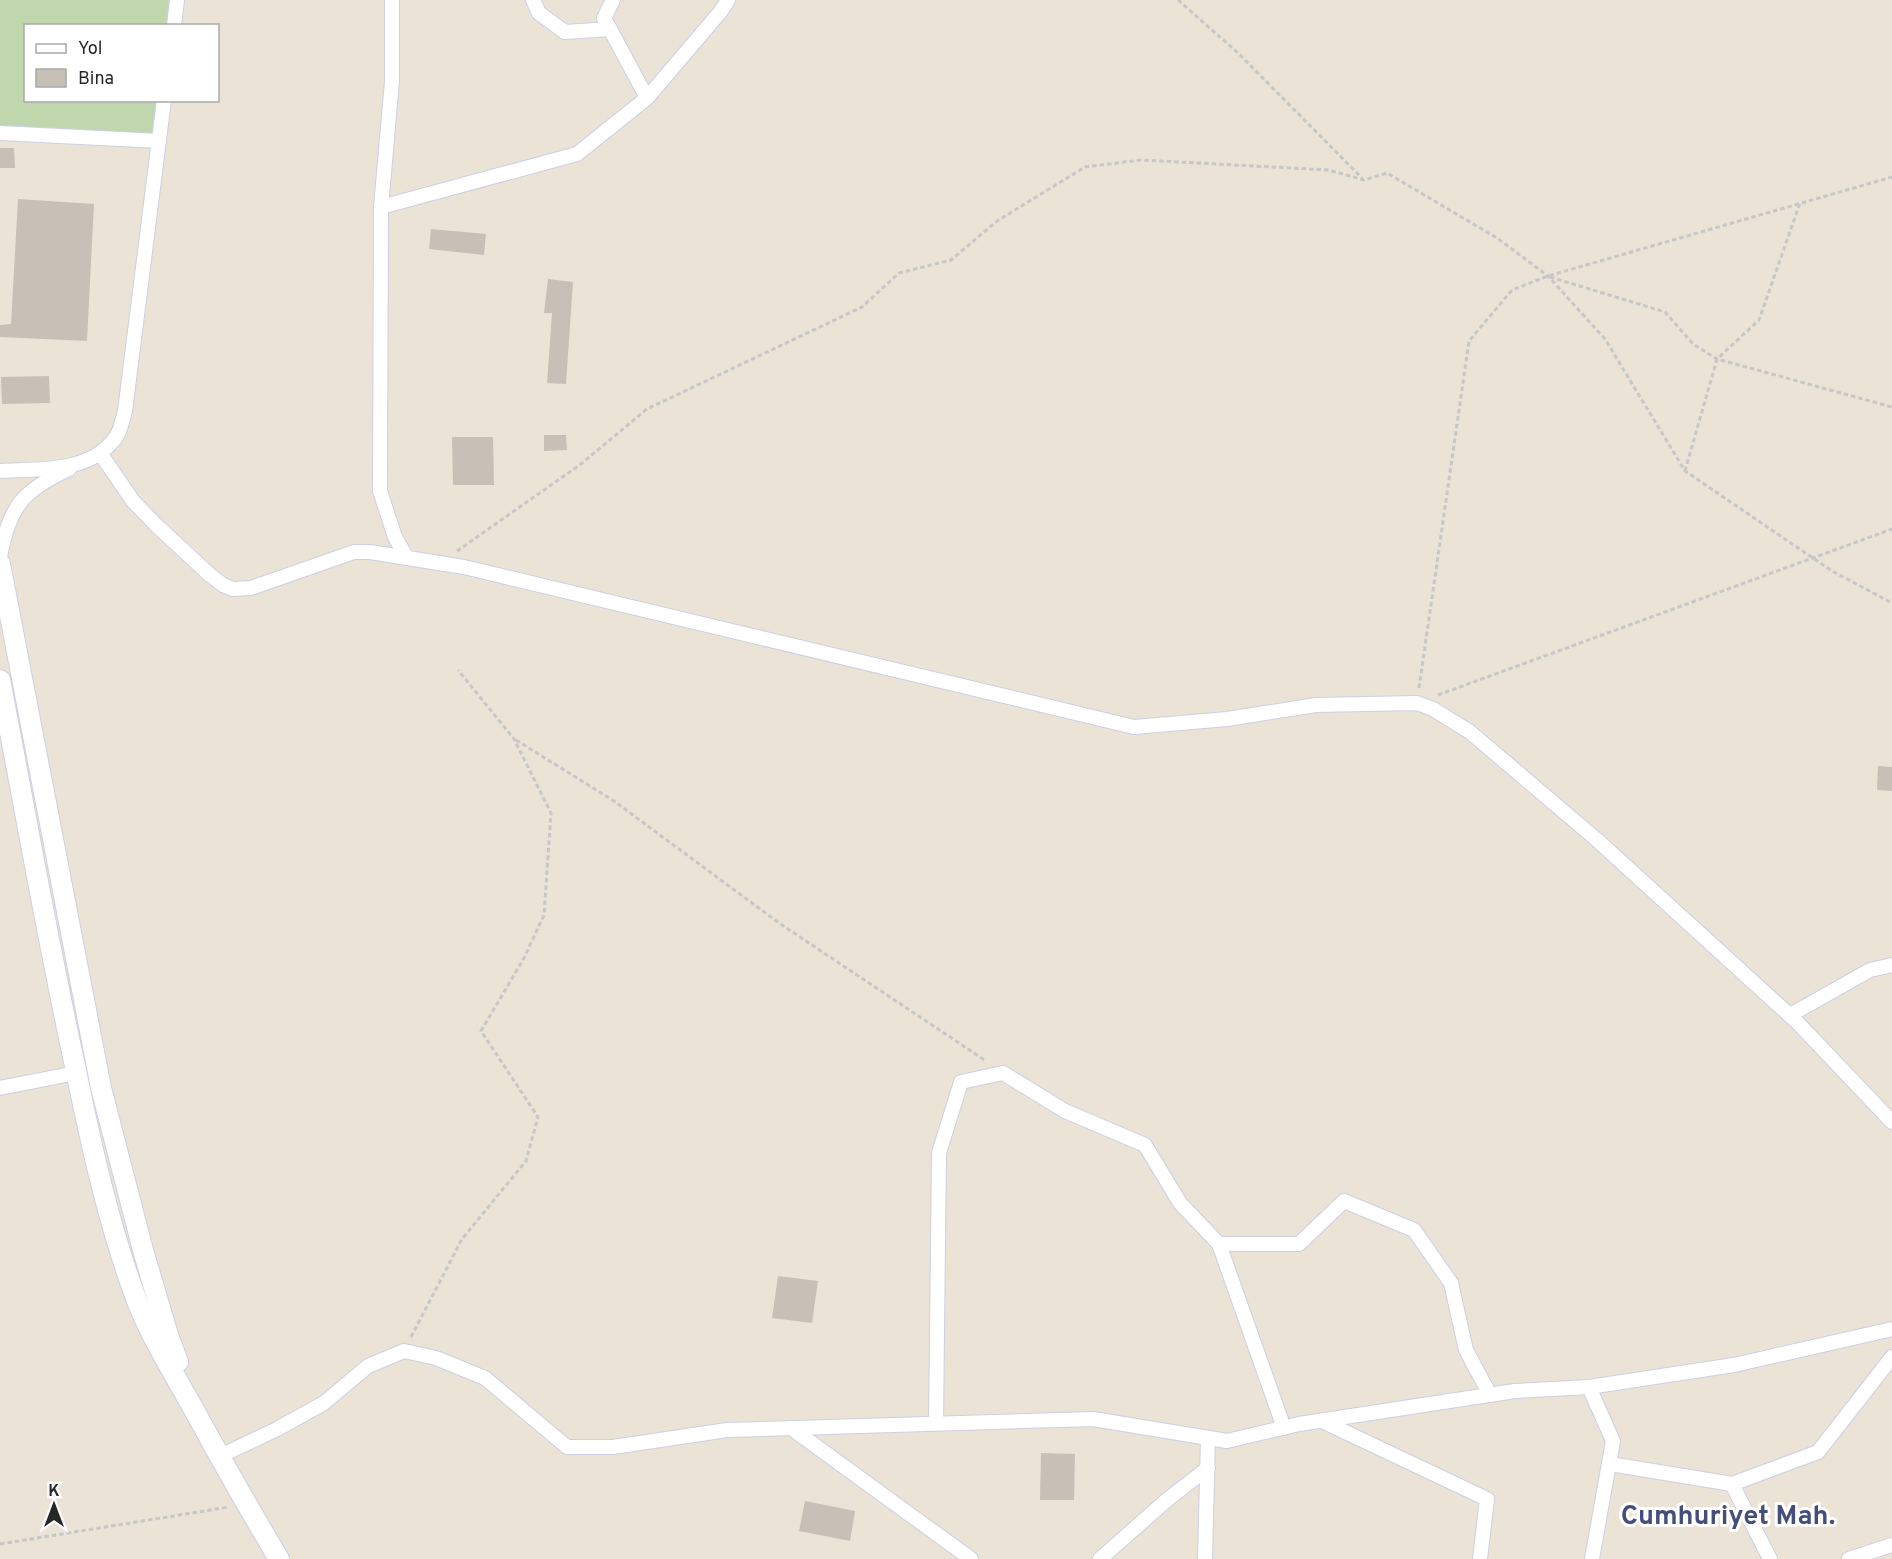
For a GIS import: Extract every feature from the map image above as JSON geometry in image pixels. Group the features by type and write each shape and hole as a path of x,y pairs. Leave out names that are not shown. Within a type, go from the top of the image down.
{"main road":[{"path":"0,564 101,1088 121,1171 156,1295 168,1335 199,1418"},
{"path":"0,680 76,1073 100,1176 122,1256 137,1300 154,1339 199,1418 218,1457 279,1559"}],"street":[{"path":"174,24 177,0"},
{"path":"392,0 392,81 381,207 380,491 395,537 407,558"},
{"path":"533,0 539,13 565,32 610,28"},
{"path":"613,0 604,18 646,98"},
{"path":"381,207 577,154 646,98 728,0"},
{"path":"0,557 5,531 12,512 24,498 53,477 95,456 112,442 119,431 125,411 164,102"},
{"path":"0,133 159,141"},
{"path":"0,471 70,465 95,456"},
{"path":"95,456 154,524 210,575 233,589 251,588 354,552 370,552 476,570 1134,727 1227,719 1316,705 1417,703 1433,709 1479,740 1596,839 1790,1016 1892,1122"},
{"path":"1790,1016 1870,970 1892,965"},
{"path":"0,1088 76,1073"},
{"path":"936,1423 939,1153 961,1082 1003,1073 1065,1111 1145,1145 1180,1203 1219,1244 1284,1428"},
{"path":"1219,1244 1299,1244 1344,1201 1414,1230 1451,1283 1466,1350 1490,1395"},
{"path":"218,1457 277,1429 324,1403 368,1366 404,1351 436,1358 485,1378 567,1447 613,1447 727,1430 1092,1419 1227,1440 1322,1421 1515,1391 1589,1387 1734,1365 1892,1329"},
{"path":"1610,1464 1732,1484 1818,1452 1892,1357"},
{"path":"1589,1387 1613,1441 1593,1559"},
{"path":"1322,1421 1487,1500 1480,1559"},
{"path":"791,1428 971,1559"},
{"path":"1205,1559 1208,1438"},
{"path":"1101,1559 1208,1468"},
{"path":"1732,1484 1770,1559"},
{"path":"1849,1559 1892,1545"}],"path":[{"path":"1178,0 1238,53 1364,180"},
{"path":"439,564 581,464 647,410 862,307 899,273 951,260 997,221 1085,167 1141,160 1329,170 1364,180 1387,173 1497,238 1548,276 1605,339 1684,471 1832,571 1892,603"},
{"path":"1892,177 1548,276 1512,290 1469,341 1417,703 1892,529"},
{"path":"1684,471 1717,359 1759,320 1801,202"},
{"path":"1548,276 1665,312 1693,344 1717,359 1892,407"},
{"path":"404,1351 462,1239 526,1161 538,1117 482,1031 524,958 544,915 551,813 514,739 458,670"},
{"path":"514,739 614,801 779,923 1003,1073"},
{"path":"0,1544 246,1504"}],"green space":[{"path":"0,0 177,0 174,24 24,24 24,102 164,102 159,141 0,133"}],"building":[{"path":"0,148 14,148 15,168 0,168"},
{"path":"18,199 94,204 87,341 0,337 0,325 11,324"},
{"path":"431,229 486,234 484,255 429,249"},
{"path":"548,279 573,282 566,384 547,383 552,313 544,313"},
{"path":"49,376 50,403 2,404 1,377"},
{"path":"544,435 566,435 567,450 544,451"},
{"path":"452,437 493,437 494,485 453,485"},
{"path":"1878,766 1892,767 1892,791 1877,790"},
{"path":"778,1276 818,1281 812,1323 772,1318"},
{"path":"1041,1453 1075,1454 1074,1500 1040,1500"},
{"path":"805,1501 855,1511 850,1541 799,1531"}],"district":[{"name":"Cumhuriyet Mah.","path":"1728,1515"}]}
